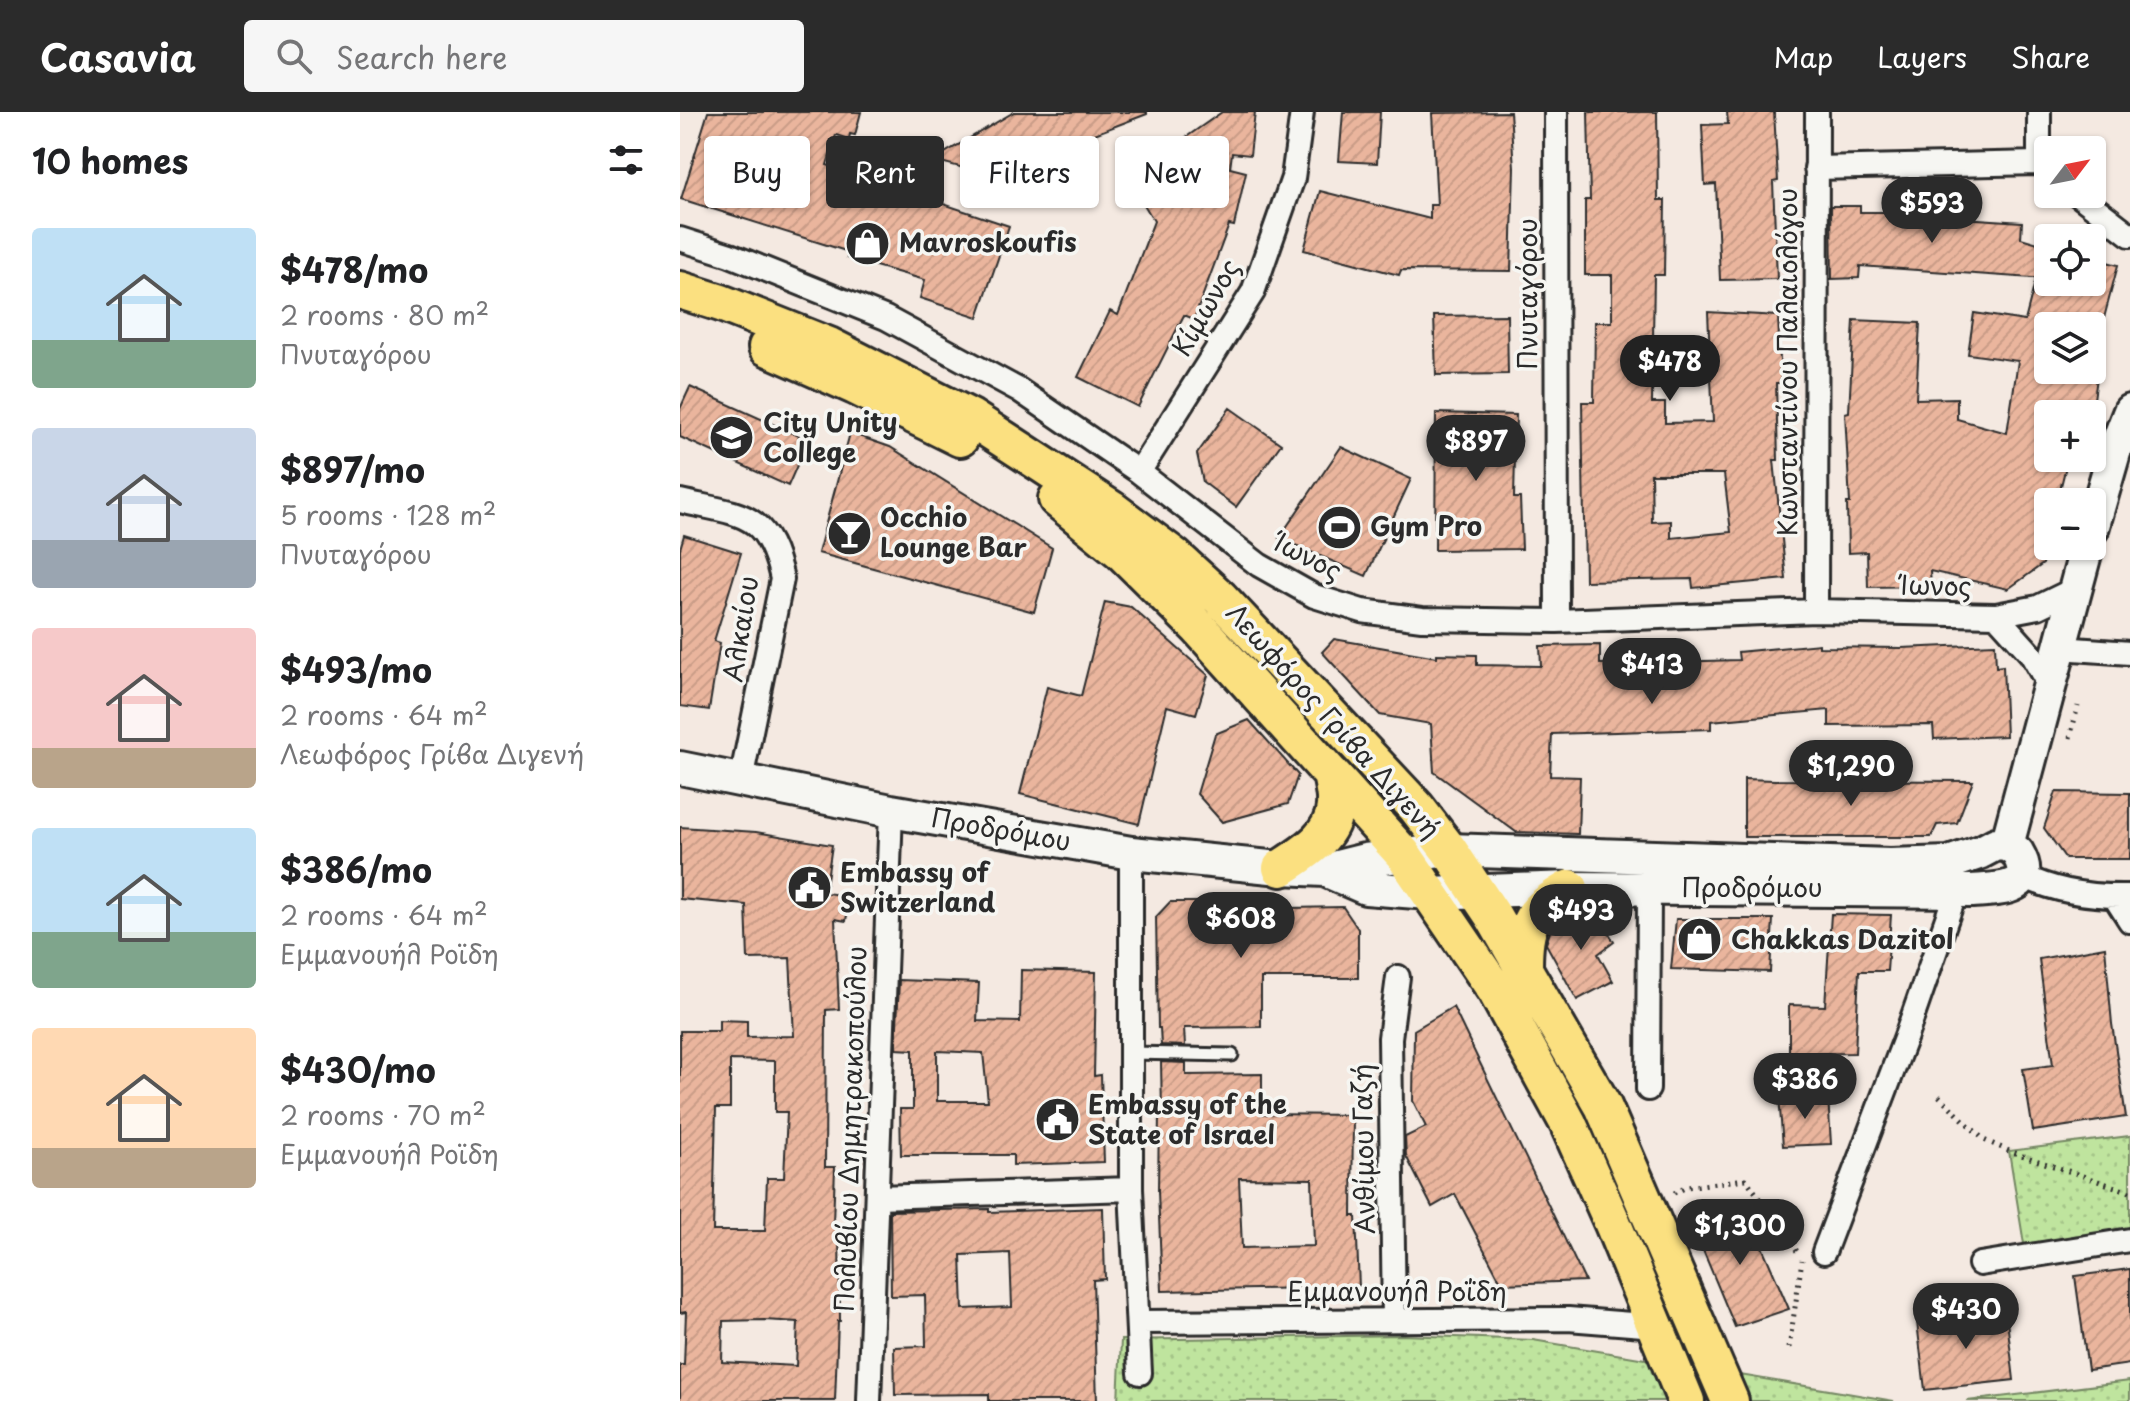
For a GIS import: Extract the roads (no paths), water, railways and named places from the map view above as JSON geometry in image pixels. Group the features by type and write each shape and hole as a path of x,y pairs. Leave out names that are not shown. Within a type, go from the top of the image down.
{"main road":[{"name":"Λεωφόρος Γρίβα Διγενή","path":"680,290 829,346 920,390 1004,438 1121,517 1175,557 1220,598 1416,807 1478,893 1524,966 1603,1106 1730,1401"},
{"name":"Λεωφόρος Γρίβα Διγενή","path":"680,315 717,326 868,393 992,456 1058,500 1121,551 1173,601 1403,854 1496,991 1568,1123 1686,1401"},
{"path":"1281,868 1311,848 1332,821 1335,806 1331,774"},
{"path":"1524,966 1524,941 1535,913 1546,901 1570,888"}],"street":[{"name":"Κίμωνος","path":"1139,472 1253,292 1293,178 1302,112"},
{"name":"Πνυταγόρου","path":"1556,112 1557,621"},
{"name":"Κωνσταντίνου Παλαιολόγου","path":"1816,611 1817,112"},
{"path":"2039,112 2041,136"},
{"path":"1816,168 2034,167"},
{"path":"2095,208 2130,235"},
{"name":"Ίωνος","path":"680,239 730,255 886,318 1019,390 1139,472 1259,565 1314,596 1362,611 1422,619 1557,621 1816,611 1996,615 2038,607 2075,589"},
{"path":"2106,493 2123,449 2130,411"},
{"name":"Αλκαίου","path":"680,501 738,514 761,528 776,552 782,579 741,780"},
{"path":"1991,889 1981,882 1976,870 1994,849 2065,694 2060,648 2083,560"},
{"name":"Ίωνος","path":"1996,615 2065,694"},
{"path":"2060,648 2130,653"},
{"name":"Προδρόμου","path":"680,768 891,811 1131,853 1281,868 1325,870 1359,861 1449,850 1890,865 1949,863 1994,849"},
{"name":"Πολυβίου Δημητρακοπούλου","path":"869,1401 891,811"},
{"path":"1994,849 2020,857 2021,875 2039,884 2069,891 2122,896 2130,921"},
{"path":"1131,853 1131,1189 1140,1373"},
{"name":"Προδρόμου","path":"1325,870 1366,888 1429,893 1570,888 1956,892 2009,888 2021,875"},
{"path":"1648,1089 1649,888"},
{"path":"1824,1252 1906,1036 1956,892"},
{"name":"Ανθίμου Γαζή","path":"1394,1320 1390,1038 1398,977"},
{"path":"877,1197 1131,1189"},
{"path":"1980,1264 2130,1240"},
{"name":"Εμμανουήλ Ροΐδη","path":"1139,1322 1568,1319 1656,1326"}],"lane":[{"path":"1130,1053 1232,1055"}],"place":[{"name":"Mavroskoufis","path":"868,243"},
{"name":"City Unity College","path":"732,438"},
{"name":"Gym Pro","path":"1339,527"},
{"name":"Occhio Lounge Bar","path":"849,533"},
{"name":"Embassy of Switzerland","path":"809,888"},
{"name":"Chakkas Dazitol","path":"1700,940"},
{"name":"Embassy of the State of Israel","path":"1057,1120"}]}
